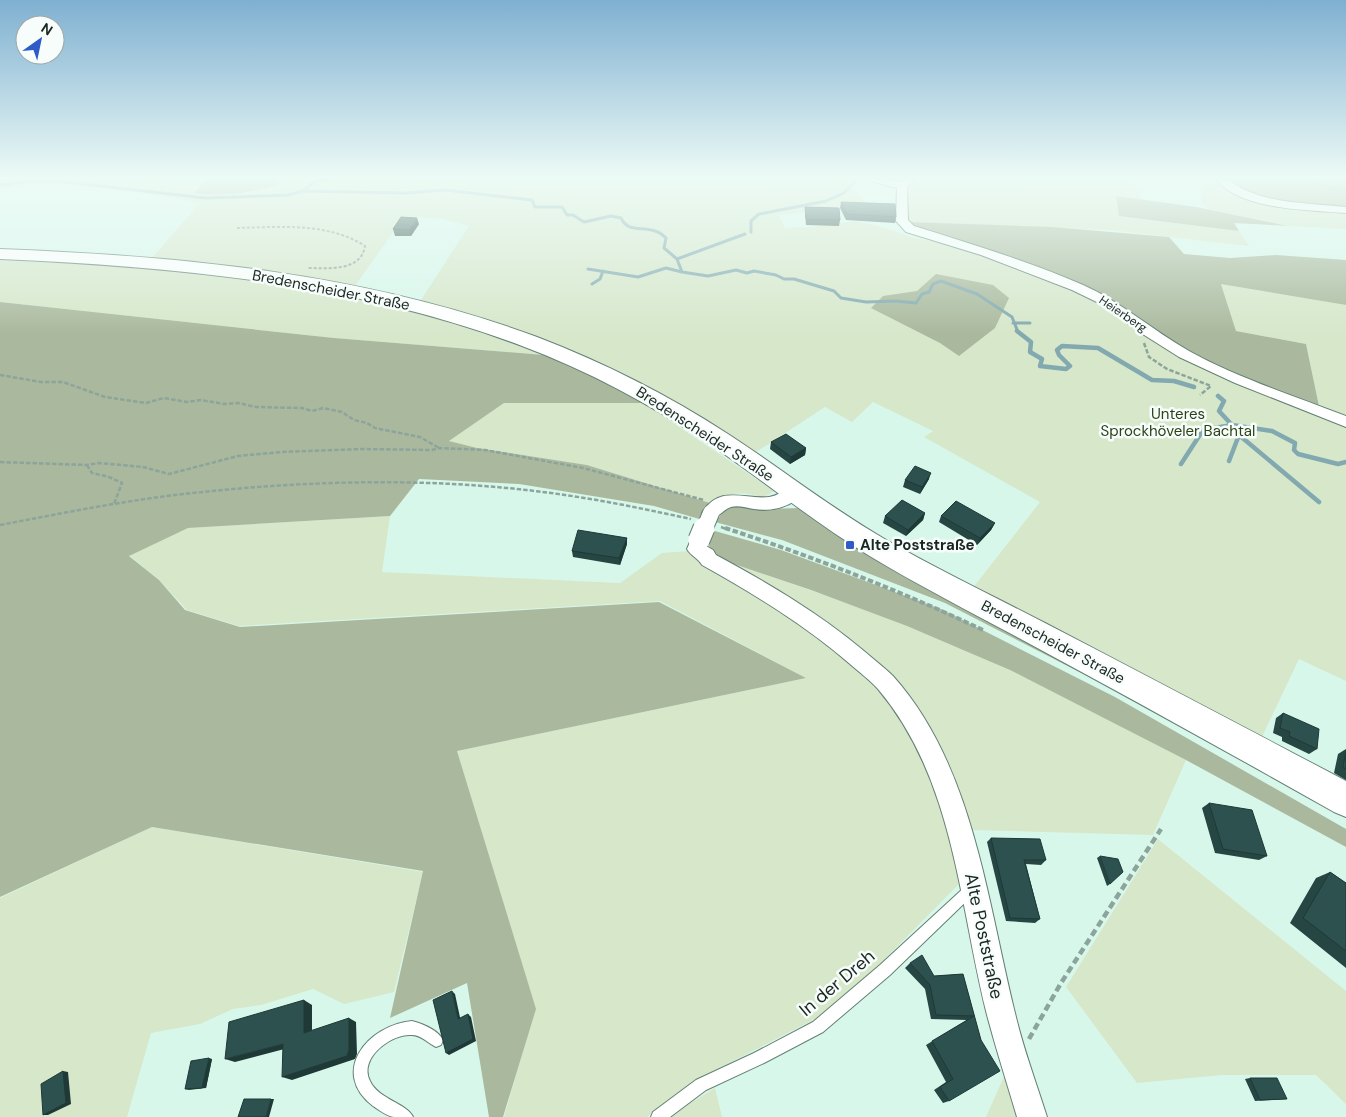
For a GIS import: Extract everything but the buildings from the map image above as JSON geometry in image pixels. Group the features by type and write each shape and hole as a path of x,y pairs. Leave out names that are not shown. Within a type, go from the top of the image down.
{"main road":[{"name":"Bredenscheider Straße","path":"0,254 149,262 246,273 383,298 469,322 564,355 629,386 690,420 881,550 1346,800"}],"street":[{"name":"Heierberg","path":"917,231 986,252 1077,287 1110,303 1146,330 1184,354 1346,422"},
{"path":"708,520 732,500 771,503 794,492"},
{"name":"Alte Poststraße","path":"708,520 696,549 706,555 709,560 781,601 860,659 884,681 909,712 929,748 944,780 973,887 1001,1015 1032,1117"}],"lane":[{"name":"In der Dreh","path":"658,1117 701,1085 759,1058 818,1027 885,970 973,887"},
{"path":"406,1117 370,1093 361,1079 360,1073 363,1060 370,1049 380,1040 402,1029 419,1030 436,1040"}],"path":[{"path":"306,268 344,267 355,263 366,251 366,246 352,237 330,231"},
{"path":"1146,330 1143,338 1144,348 1149,357 1167,369 1211,386 1200,395"},
{"path":"0,375 41,382 64,382 105,397 146,403 164,398 187,402 238,403 256,407 312,410 323,408 342,412 354,420 367,423 375,428 420,437 439,448"},
{"path":"0,462 87,465 99,463 143,467 169,474 247,455 362,448 485,450 583,468 708,520 865,578 952,615"},
{"path":"87,465 92,473 109,477 122,483 114,505"},
{"path":"0,525 174,495 304,483 420,482 518,488 585,497 708,520"},
{"path":"1015,1060 1024,1048 1061,983 1161,828"}],"green space":[{"path":"175,231 394,231 354,287 207,262 152,258"},
{"name":"Unteres Sprockhöveler Bachtal","path":"466,231 894,231 944,244 947,240 1088,293 1346,424 1346,681 1299,659 1261,739 972,589 1040,502 924,437 933,431 873,402 852,422 825,407 753,454 675,402 648,386 593,359 536,338 419,303"},
{"path":"922,231 1100,231 1169,237 1184,254 1230,258 1276,255 1346,260 1346,305 1221,284 1236,331 1306,344 1320,411 1187,354 1089,291"},
{"path":"1119,231 1239,231 1249,246"},
{"path":"0,260 146,267 237,278 347,297 400,308 478,331 544,355 334,338 0,302"},
{"path":"936,274 993,285 1009,298 995,328 959,356 940,343 871,308 883,296 917,291"},
{"path":"1221,283 1346,305 1346,421 1320,411 1306,344 1236,331"},
{"path":"0,302 334,338 544,355 591,373 644,403 504,403 449,441 477,448 587,465 713,504 703,520 654,506 519,484 419,479 390,516 188,528 129,556 159,580 185,610 240,627 659,602 806,678 457,751 536,1009 503,1117 489,1117 467,983 390,1018 423,871 152,827 0,897"},
{"path":"504,403 644,403 774,491 763,498 743,493 732,495 712,504 587,465 476,448 449,441"},
{"path":"736,504 767,509 799,508 1167,717 945,603 782,540 715,522 727,507"},
{"path":"390,516 382,572 620,583 662,553 689,551 800,618 892,697 933,766 960,883 869,975 815,1019 696,1080 647,1117 504,1117 535,1009 457,751 806,678 660,601 239,626 187,610 158,579 129,555 188,528"},
{"path":"715,531 781,550 941,609 1115,697 1346,829 1346,847 1186,760 1010,670 907,626 811,590 734,564 715,554 708,545 710,536"},
{"path":"734,564 874,613 942,640 1055,692 1186,760 1153,835 969,830 925,727 764,583"},
{"path":"152,827 423,872 394,992 344,1004 313,989 261,1005 233,1009 200,1024 151,1033 127,1117 0,1117 0,898"},
{"path":"1158,839 1346,991 1346,1104 1316,1075 1222,1075 1137,1083 1066,987"},
{"path":"1010,1063 1027,1117 986,1117"},
{"path":"715,1088 722,1117 672,1117 689,1104"}],"waterway":[{"path":"655,231 666,238 664,248 677,259"},
{"path":"677,259 745,234"},
{"path":"677,259 682,272"},
{"path":"603,271 638,277 666,268 682,272"},
{"path":"588,269 603,271"},
{"path":"682,272 708,276 736,270 747,273 754,271 776,275 784,279 794,279 834,291 841,298 866,302 896,301 916,303 922,294 929,292 933,284 941,281 977,294 1012,317 1014,323"},
{"path":"592,284 600,279 603,271"},
{"path":"1014,323 1030,323"},
{"path":"1014,323 1018,332"},
{"path":"1018,332 1031,342 1030,352 1042,359 1040,366 1066,369 1070,366 1059,355 1057,350 1062,346 1098,348 1152,380 1174,381 1194,387"},
{"path":"1218,396 1224,401 1219,411 1232,425"},
{"path":"1181,464 1203,430 1232,425"},
{"path":"1232,425 1272,431 1295,443 1294,450 1298,454 1338,464 1346,462"},
{"path":"1232,425 1233,430 1239,435"},
{"path":"1229,461 1239,435"},
{"path":"1239,435 1319,502"}],"place":[{"name":"Alte Poststraße","path":"850,545"}]}
